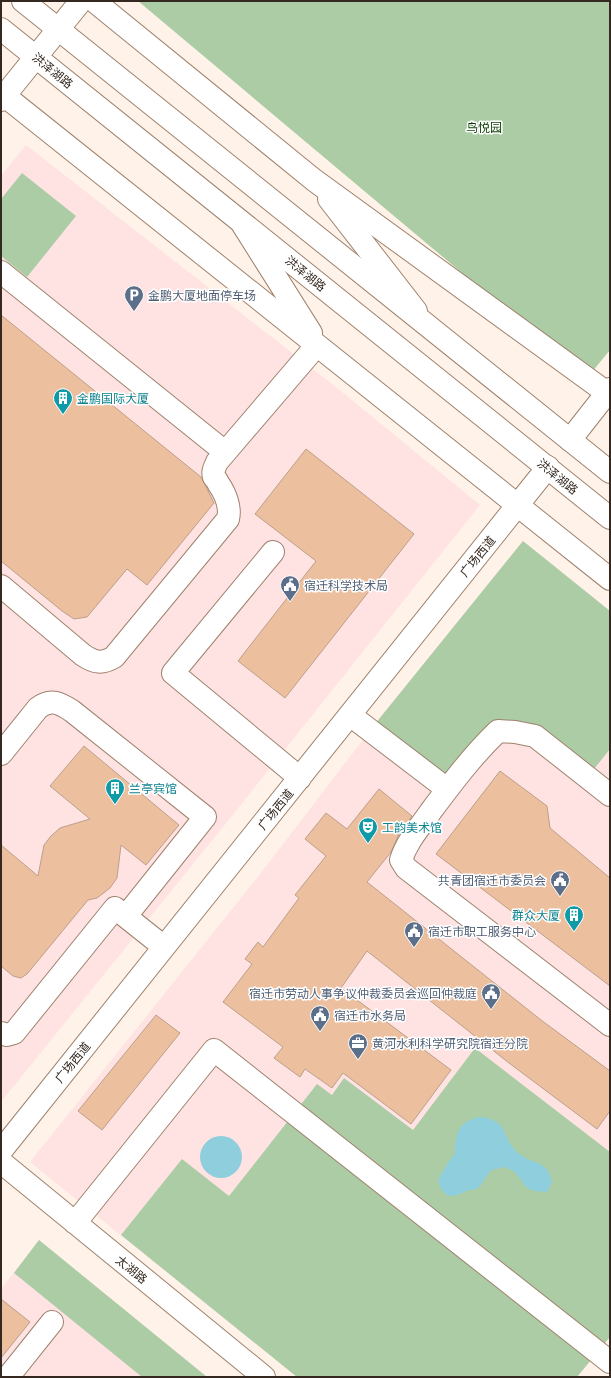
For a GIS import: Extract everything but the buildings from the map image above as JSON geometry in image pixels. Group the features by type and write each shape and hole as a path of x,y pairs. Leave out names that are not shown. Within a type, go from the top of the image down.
{"main road":[{"path":"23,1 610,472"},
{"path":"81,1 2,96 319,346 610,580"},
{"path":"94,1 314,180 609,393 570,440"},
{"name":"洪泽湖路","path":"1,29 610,518"},
{"path":"314,180 427,325"},
{"path":"240,220 319,346"},
{"path":"1,272 225,452"},
{"path":"1,586 92,661 106,661 114,657 228,519 230,512 229,507 224,493 214,477 214,469 217,462 319,346"},
{"name":"广场西道","path":"1,1151 548,467"},
{"path":"273,552 173,674 300,778"},
{"path":"1,754 38,708 44,703 58,702 72,711 204,817 126,916"},
{"path":"350,715 448,789"},
{"path":"607,788 535,736 515,732 498,731 485,744 448,789 405,847 400,860 406,868 610,1025"},
{"path":"1,1033 7,1035 14,1033 115,908 164,947"},
{"path":"76,1223 214,1050 610,1362"},
{"name":"太湖路","path":"1,1162 264,1377"},
{"path":"8,1377 52,1322"}],"shaded area":[{"path":"26,145 337,388 480,505 1,1102 1,176"},
{"path":"523,541 610,611 610,1337 577,1377 297,1377 30,1162 257,878 375,724"},
{"path":"39,1240 207,1377 1,1377 1,1289"}],"green space":[{"name":"鸟悦园","path":"138,1 610,1 610,350 587,378"},
{"path":"22,173 76,216 27,277 1,256 1,199"},
{"path":"523,541 610,611 610,749 594,769 516,725 448,780 375,724"},
{"name":"宿迁市水务局","path":"475,1048 610,1152 610,1337 577,1377 297,1377 121,1235 182,1159 229,1196 317,1084 332,1095 344,1078 413,1130"},
{"path":"39,1240 207,1377 142,1377 14,1273"}],"water":[{"path":"480,1117 496,1121 516,1151 522,1156 543,1165 547,1169 552,1182 547,1192 535,1191 527,1188 515,1172 505,1167 490,1171 481,1185 476,1189 466,1191 458,1195 448,1196 441,1189 438,1180 455,1154 456,1140 459,1130 462,1125"},
{"path":"217,1136 225,1136 236,1142 242,1153 242,1161 236,1172 225,1178 217,1178 206,1172 200,1161 200,1153 206,1142"}],"place":[{"name":"金鹏大厦地面停车场","path":"134,312"},
{"name":"金鹏国际大厦","path":"63,415"},
{"name":"宿迁科学技术局","path":"290,602"},
{"name":"兰亭宾馆","path":"115,805"},
{"name":"工韵美术馆","path":"368,844"},
{"name":"共青团宿迁市委员会","path":"560,897"},
{"name":"群众大厦","path":"574,932"},
{"name":"宿迁市职工服务中心","path":"414,948"},
{"name":"宿迁市劳动人事争议仲裁委员会巡回仲裁庭","path":"491,1010"},
{"name":"宿迁市水务局","path":"320,1032"},
{"name":"黄河水利科学研究院宿迁分院","path":"358,1060"}]}
